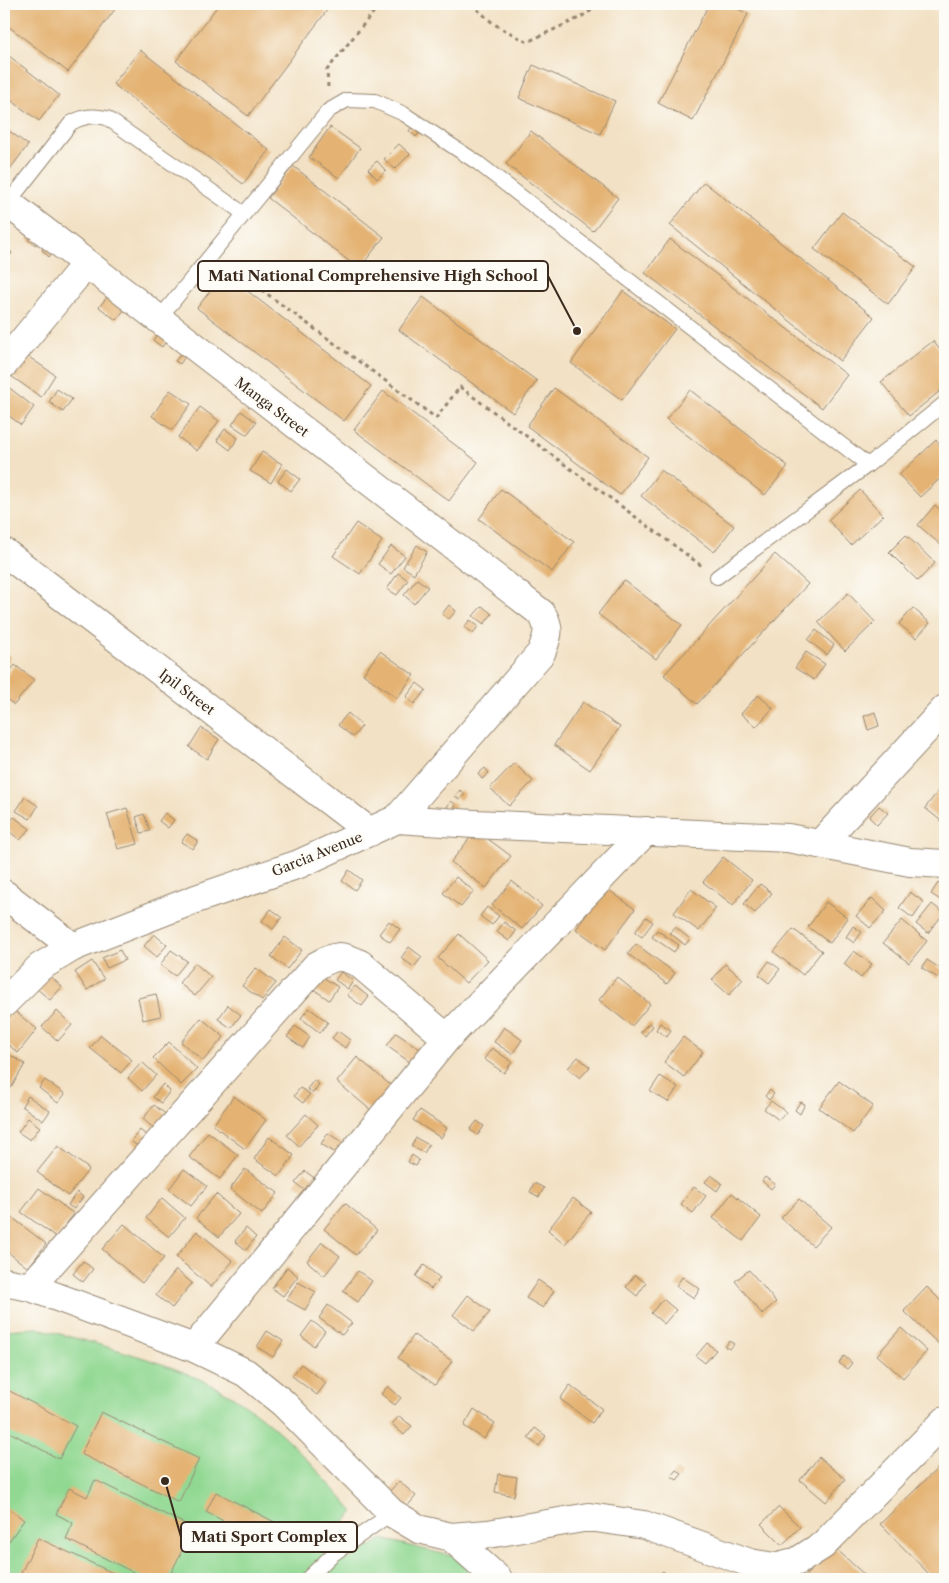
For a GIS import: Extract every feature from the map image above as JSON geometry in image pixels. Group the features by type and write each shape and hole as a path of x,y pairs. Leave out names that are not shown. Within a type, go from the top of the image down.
{"street":[{"name":"Manga Street","path":"6,202 542,613"},
{"path":"4,364 86,264"},
{"name":"Ipil Street","path":"4,552 370,832"},
{"name":"Garcia Avenue","path":"4,1003 40,966 73,947 196,899 299,864 397,819 541,653 548,635 548,622 542,613"},
{"path":"821,843 945,709"},
{"path":"397,819 788,838 910,862 945,864"},
{"path":"194,1348 447,1038 646,831"},
{"path":"4,894 73,947"},
{"path":"30,1287 316,966 331,958 344,956 360,964 447,1038"},
{"path":"4,1282 30,1287 194,1348 246,1373 283,1403 392,1513 419,1529 451,1537 488,1534 589,1517 644,1525 750,1563 774,1567 798,1561 823,1545 945,1421"},
{"path":"451,1537 498,1579"}],"lane":[{"path":"158,320 243,213 328,111 347,100 375,101 404,114 470,158 868,465"},
{"path":"6,202 71,123 82,117 93,115 107,118 243,213"},
{"path":"717,577 868,465 945,403"},
{"path":"307,1579 332,1555 392,1513"}],"path":[{"path":"328,111 328,70 380,4"},
{"path":"471,4 494,24 527,42 579,18 602,4"},
{"path":"211,253 436,418 460,387 717,577"}],"green space":[{"path":"38,1328 136,1355 185,1373 208,1383 248,1407 281,1434 354,1512 328,1539 350,1559 382,1539 455,1557 479,1579 4,1579 4,1330"}],"building":[{"path":"4,4 119,4 68,72 4,23"},
{"path":"219,4 321,4 328,9 248,116 176,61"},
{"path":"709,4 728,4 748,14 693,121 658,103"},
{"path":"140,50 269,150 243,184 113,84"},
{"path":"4,52 59,95 39,121 4,95"},
{"path":"533,65 615,101 600,134 519,98"},
{"path":"414,124 421,130 416,137 409,131"},
{"path":"4,127 28,145 10,169 4,164"},
{"path":"330,127 360,148 339,178 309,157"},
{"path":"531,131 618,198 593,231 506,164"},
{"path":"399,144 410,154 395,169 384,159"},
{"path":"377,161 386,171 377,179 368,169"},
{"path":"293,166 384,237 359,269 268,198"},
{"path":"704,182 874,317 840,361 670,225"},
{"path":"842,212 916,267 888,304 814,249"},
{"path":"32,233 40,238 36,245 28,240"},
{"path":"670,239 847,375 822,408 645,273"},
{"path":"46,245 54,251 49,257 42,250"},
{"path":"4,246 12,253 4,263"},
{"path":"224,273 371,386 344,421 197,308"},
{"path":"623,291 675,329 622,400 571,363"},
{"path":"108,296 125,309 116,320 99,307"},
{"path":"423,297 537,381 513,413 399,330"},
{"path":"158,333 167,340 162,347 153,340"},
{"path":"933,341 945,356 945,387 909,416 881,382"},
{"path":"182,352 186,355 180,364 175,361"},
{"path":"26,355 55,375 41,397 11,376"},
{"path":"7,386 34,407 21,425 4,412 4,391"},
{"path":"554,388 648,457 620,495 527,426"},
{"path":"57,389 72,399 63,412 49,402"},
{"path":"170,390 191,404 172,430 152,416"},
{"path":"690,390 788,466 765,495 666,419"},
{"path":"383,391 478,462 449,501 354,430"},
{"path":"200,407 219,421 197,451 178,437"},
{"path":"241,411 256,422 247,435 232,425"},
{"path":"225,429 238,438 230,450 217,440"},
{"path":"936,440 945,450 945,474 920,497 899,475"},
{"path":"262,452 282,464 271,483 250,471"},
{"path":"287,469 300,479 291,491 278,481"},
{"path":"661,470 734,526 714,552 641,496"},
{"path":"501,489 574,542 552,572 479,519"},
{"path":"860,490 883,515 851,545 828,520"},
{"path":"935,505 945,514 945,543 942,546 918,525"},
{"path":"356,523 382,541 360,574 333,556"},
{"path":"906,535 935,563 918,581 889,552"},
{"path":"417,545 427,552 414,574 403,567"},
{"path":"391,546 405,556 391,574 378,564"},
{"path":"775,554 808,584 697,704 664,675"},
{"path":"398,573 408,580 397,595 387,589"},
{"path":"417,579 428,587 414,604 404,595"},
{"path":"624,580 682,625 656,659 598,614"},
{"path":"848,593 875,622 845,651 818,622"},
{"path":"449,605 456,611 449,619 442,614"},
{"path":"482,606 492,614 484,624 473,616"},
{"path":"913,608 930,623 916,638 899,624"},
{"path":"470,620 478,626 473,634 464,627"},
{"path":"816,630 834,645 827,655 808,640"},
{"path":"380,651 414,675 397,698 363,674"},
{"path":"4,652 11,657 4,667"},
{"path":"806,652 825,664 814,680 795,668"},
{"path":"15,665 34,680 14,705 4,697 4,679"},
{"path":"417,683 426,690 414,704 406,697"},
{"path":"758,695 773,708 756,727 741,714"},
{"path":"583,702 620,727 590,770 554,745"},
{"path":"875,712 879,726 868,730 864,716"},
{"path":"348,713 362,726 353,737 338,725"},
{"path":"201,728 219,739 207,759 189,747"},
{"path":"514,763 533,781 509,806 490,788"},
{"path":"485,768 489,773 482,779 478,774"},
{"path":"942,786 945,788 945,824 925,808"},
{"path":"460,790 465,794 460,800 455,796"},
{"path":"25,797 38,806 30,819 16,811"},
{"path":"451,801 456,805 452,811 447,807"},
{"path":"879,806 888,813 877,825 869,817"},
{"path":"127,808 138,844 118,849 107,814"},
{"path":"165,813 174,820 168,828 159,821"},
{"path":"144,814 150,831 141,833 136,817"},
{"path":"14,817 30,829 20,840 5,828"},
{"path":"476,830 511,856 486,888 451,862"},
{"path":"187,834 198,841 193,849 181,842"},
{"path":"723,857 752,880 733,905 703,882"},
{"path":"349,870 362,880 355,890 342,881"},
{"path":"456,877 474,891 461,907 443,893"},
{"path":"512,881 542,906 522,929 492,905"},
{"path":"938,883 945,888 945,903 931,894"},
{"path":"760,884 772,893 755,913 744,904"},
{"path":"606,888 635,909 605,950 576,929"},
{"path":"691,889 716,908 699,931 674,913"},
{"path":"910,892 924,902 913,918 899,908"},
{"path":"872,898 886,911 870,928 856,916"},
{"path":"826,902 848,918 830,943 808,927"},
{"path":"932,904 944,913 928,933 916,924"},
{"path":"487,907 499,916 492,925 480,916"},
{"path":"271,909 282,917 273,929 262,921"},
{"path":"646,917 653,922 642,937 635,932"},
{"path":"902,920 927,941 909,963 883,943"},
{"path":"389,921 400,929 390,942 379,934"},
{"path":"504,922 516,931 509,941 497,932"},
{"path":"853,926 862,932 854,943 846,937"},
{"path":"675,927 690,939 685,945 670,933"},
{"path":"793,929 822,951 803,975 774,952"},
{"path":"657,930 679,945 674,952 652,937"},
{"path":"154,934 167,945 157,957 144,946"},
{"path":"459,934 488,960 466,983 438,958"},
{"path":"285,937 302,950 287,969 271,956"},
{"path":"636,944 675,973 667,984 628,954"},
{"path":"409,947 422,957 414,967 401,958"},
{"path":"120,950 125,960 107,968 102,958"},
{"path":"171,950 187,961 175,976 160,965"},
{"path":"854,951 872,964 861,978 844,964"},
{"path":"927,960 943,970 938,978 922,968"},
{"path":"92,961 104,979 87,990 75,972"},
{"path":"769,961 780,969 769,983 759,975"},
{"path":"195,963 211,977 195,996 179,983"},
{"path":"725,964 743,979 729,995 712,980"},
{"path":"256,968 276,983 262,1000 242,986"},
{"path":"341,972 353,981 348,989 335,980"},
{"path":"47,973 62,987 50,1000 35,987"},
{"path":"321,976 338,987 329,1000 312,988"},
{"path":"617,977 650,1004 632,1026 599,1000"},
{"path":"355,986 369,997 362,1006 347,995"},
{"path":"156,994 161,1016 143,1020 138,998"},
{"path":"228,1005 241,1015 231,1028 218,1019"},
{"path":"309,1008 328,1022 320,1033 301,1018"},
{"path":"12,1009 37,1029 18,1053 4,1041 4,1019"},
{"path":"57,1011 72,1025 58,1041 42,1027"},
{"path":"201,1018 224,1037 203,1061 181,1042"},
{"path":"649,1023 653,1026 645,1036 640,1032"},
{"path":"660,1023 671,1030 667,1037 656,1030"},
{"path":"295,1026 310,1037 303,1048 287,1037"},
{"path":"504,1027 522,1040 512,1054 494,1042"},
{"path":"338,1031 350,1040 345,1048 332,1038"},
{"path":"396,1033 420,1049 411,1063 387,1046"},
{"path":"101,1035 132,1060 121,1073 90,1048"},
{"path":"683,1037 703,1052 684,1077 664,1062"},
{"path":"169,1042 197,1069 181,1085 153,1058"},
{"path":"492,1048 512,1062 504,1073 484,1059"},
{"path":"5,1052 25,1064 11,1088 4,1083"},
{"path":"357,1057 394,1088 373,1112 337,1082"},
{"path":"578,1057 590,1067 580,1078 568,1068"},
{"path":"142,1062 156,1075 142,1091 128,1078"},
{"path":"660,1076 678,1087 668,1102 650,1091"},
{"path":"45,1080 65,1094 58,1103 39,1088"},
{"path":"314,1080 319,1084 313,1093 307,1089"},
{"path":"839,1081 873,1106 853,1133 819,1108"},
{"path":"163,1084 170,1091 161,1103 153,1097"},
{"path":"300,1088 310,1094 303,1103 294,1096"},
{"path":"770,1090 774,1094 769,1100 765,1096"},
{"path":"28,1096 50,1111 43,1121 22,1106"},
{"path":"234,1096 266,1120 245,1149 213,1125"},
{"path":"771,1101 786,1112 779,1120 764,1109"},
{"path":"800,1102 805,1104 800,1114 795,1110"},
{"path":"154,1105 169,1117 157,1131 143,1119"},
{"path":"420,1110 447,1128 441,1138 413,1120"},
{"path":"306,1114 318,1125 299,1146 287,1135"},
{"path":"28,1118 40,1127 30,1140 18,1132"},
{"path":"477,1121 484,1126 478,1135 470,1130"},
{"path":"140,1130 153,1141 144,1151 131,1141"},
{"path":"208,1132 238,1155 220,1179 189,1157"},
{"path":"328,1133 346,1145 339,1155 321,1144"},
{"path":"269,1137 294,1155 279,1176 254,1159"},
{"path":"416,1138 429,1145 424,1153 411,1146"},
{"path":"58,1146 89,1169 68,1196 37,1172"},
{"path":"412,1155 419,1160 416,1166 408,1162"},
{"path":"184,1169 207,1186 191,1206 169,1189"},
{"path":"245,1169 278,1193 262,1214 230,1189"},
{"path":"305,1171 317,1180 307,1192 295,1183"},
{"path":"711,1175 722,1183 717,1191 705,1182"},
{"path":"765,1177 775,1184 771,1189 762,1181"},
{"path":"534,1183 544,1188 539,1197 530,1192"},
{"path":"694,1187 706,1196 693,1213 681,1204"},
{"path":"39,1188 74,1214 56,1237 21,1212"},
{"path":"77,1192 83,1197 74,1209 68,1205"},
{"path":"732,1193 761,1217 743,1241 713,1218"},
{"path":"216,1194 239,1214 219,1237 196,1218"},
{"path":"162,1198 185,1218 169,1237 146,1218"},
{"path":"573,1198 591,1212 565,1244 548,1230"},
{"path":"799,1199 831,1227 813,1246 781,1218"},
{"path":"345,1203 377,1230 356,1255 324,1229"},
{"path":"4,1211 46,1244 28,1268 4,1249"},
{"path":"124,1224 164,1258 142,1283 102,1249"},
{"path":"246,1228 256,1237 246,1250 235,1241"},
{"path":"197,1231 233,1261 211,1287 176,1257"},
{"path":"322,1242 340,1256 324,1276 307,1261"},
{"path":"83,1261 93,1269 83,1282 73,1274"},
{"path":"424,1265 440,1278 431,1289 416,1276"},
{"path":"287,1267 298,1276 283,1296 272,1288"},
{"path":"176,1270 192,1283 172,1308 156,1295"},
{"path":"749,1270 776,1302 762,1314 735,1281"},
{"path":"358,1271 372,1281 358,1302 343,1291"},
{"path":"635,1275 646,1283 637,1296 626,1287"},
{"path":"682,1277 700,1289 694,1298 676,1286"},
{"path":"538,1280 554,1291 543,1308 526,1298"},
{"path":"298,1282 316,1292 305,1310 287,1300"},
{"path":"927,1287 945,1305 945,1350 904,1311"},
{"path":"468,1295 490,1312 474,1331 453,1315"},
{"path":"663,1299 676,1310 664,1324 651,1313"},
{"path":"328,1305 352,1323 342,1335 319,1318"},
{"path":"312,1321 325,1331 314,1346 301,1336"},
{"path":"901,1328 927,1351 903,1378 877,1355"},
{"path":"267,1331 283,1341 273,1357 257,1347"},
{"path":"414,1335 452,1361 435,1385 398,1358"},
{"path":"729,1341 734,1344 730,1349 725,1347"},
{"path":"707,1343 716,1350 705,1363 696,1356"},
{"path":"844,1356 852,1363 847,1369 839,1363"},
{"path":"301,1364 326,1383 317,1395 292,1376"},
{"path":"570,1385 602,1409 592,1423 560,1399"},
{"path":"388,1386 401,1398 395,1405 381,1394"},
{"path":"4,1388 76,1426 59,1459 4,1429"},
{"path":"474,1409 495,1423 484,1439 464,1426"},
{"path":"101,1412 199,1459 179,1502 81,1454"},
{"path":"399,1416 412,1426 404,1435 392,1424"},
{"path":"535,1428 546,1436 539,1446 528,1438"},
{"path":"819,1457 845,1479 826,1502 800,1480"},
{"path":"945,1461 945,1579 934,1579 880,1524"},
{"path":"676,1470 682,1474 677,1480 671,1476"},
{"path":"498,1474 517,1477 514,1496 495,1492"},
{"path":"95,1480 193,1528 168,1579 147,1579 66,1539 73,1523 56,1514 69,1488 87,1497"},
{"path":"399,1481 416,1496 404,1510 387,1494"},
{"path":"216,1492 290,1530 280,1550 206,1512"},
{"path":"4,1505 24,1520 4,1548"},
{"path":"779,1507 800,1527 782,1545 761,1524"},
{"path":"38,1538 126,1579 35,1579 21,1573"},
{"path":"833,1546 869,1579 803,1579"},
{"path":"663,1571 671,1579 654,1579"}],"place":[{"name":"Mati National Comprehensive High School","path":"577,331"},
{"name":"Mati Sport Complex","path":"165,1481"}]}
